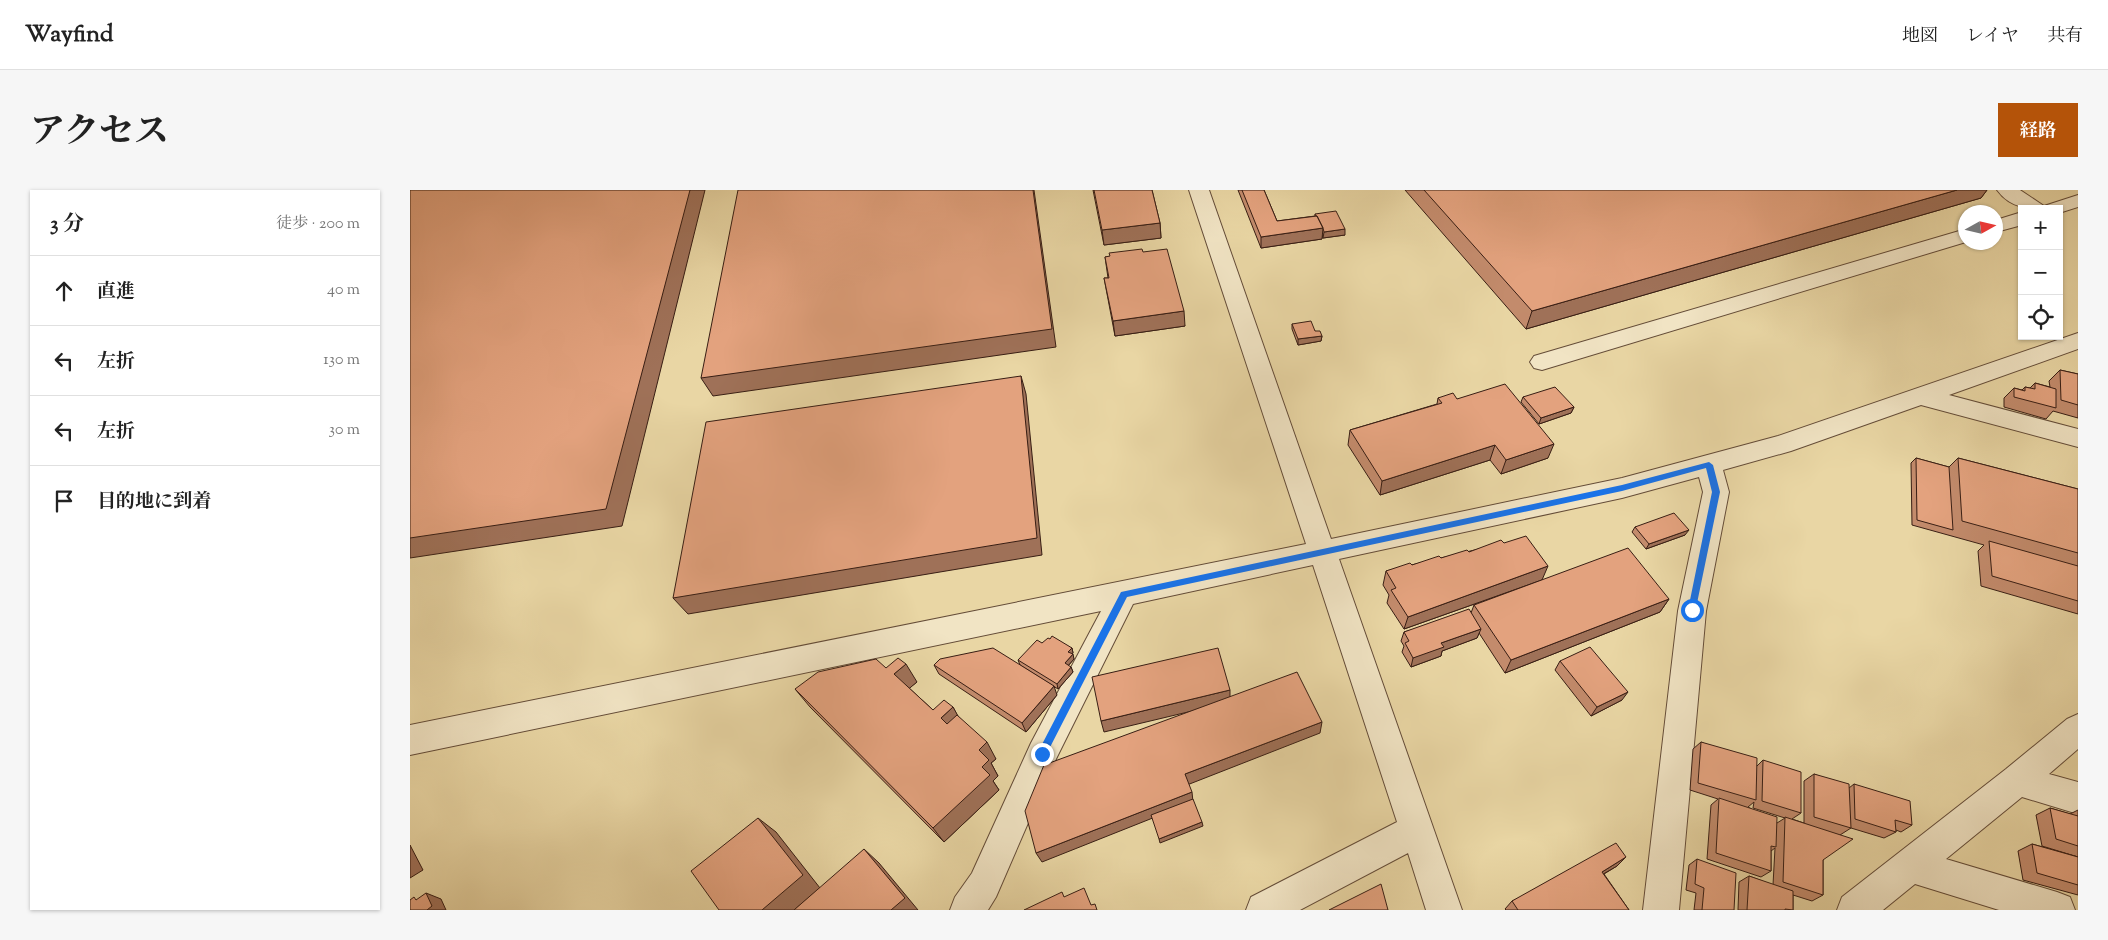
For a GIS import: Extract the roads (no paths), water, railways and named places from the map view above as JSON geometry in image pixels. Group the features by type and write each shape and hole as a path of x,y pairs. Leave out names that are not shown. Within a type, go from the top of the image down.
{"street":[{"path":"1199,190 1444,910"},
{"path":"2006,190 2030,205"},
{"path":"2063,206 2078,201"},
{"path":"2003,224 2018,219"},
{"path":"1542,362 1958,237"},
{"path":"410,740 1124,594 1622,488 1782,444 2078,341"},
{"path":"1921,396 2078,438"},
{"path":"1661,910 1692,610 1716,492 1709,465"},
{"path":"968,910 984,885 1042,754 1124,594"},
{"path":"1855,910 2018,780 2078,729"},
{"path":"2018,780 2078,798"},
{"path":"1264,910 1417,830"},
{"path":"1912,866 2057,910"}]}
